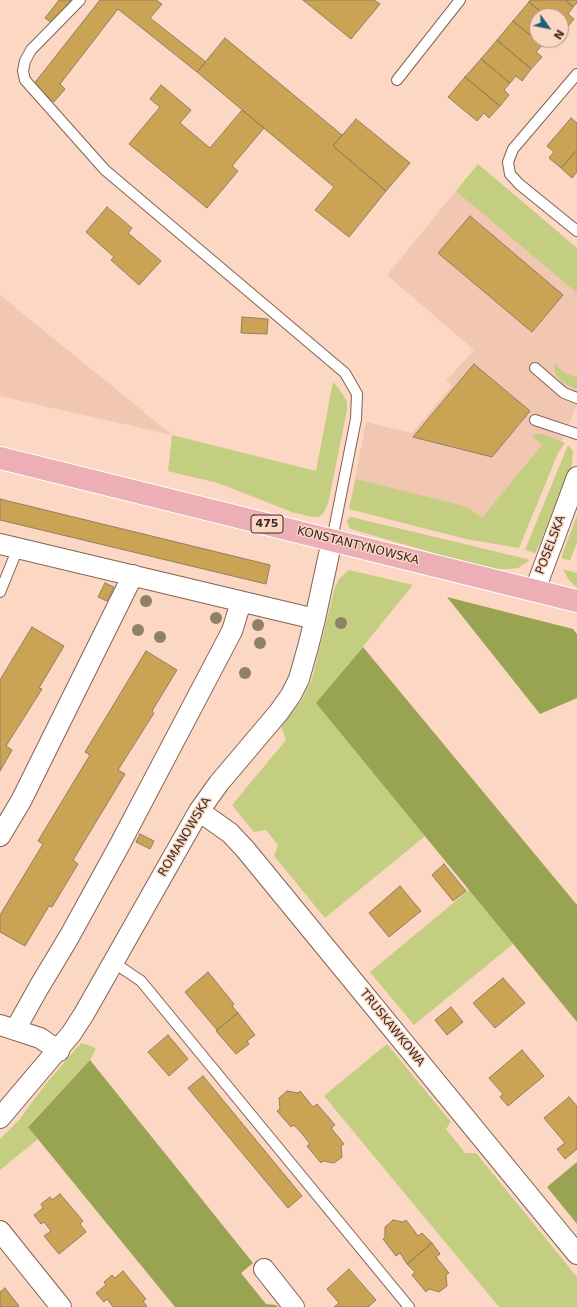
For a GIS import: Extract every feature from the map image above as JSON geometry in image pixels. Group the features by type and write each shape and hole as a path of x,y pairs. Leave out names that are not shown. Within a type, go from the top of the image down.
{"main road":[{"name":"KONSTANTYNOWSKA","path":"0,458 577,601"}],"street":[{"name":"POSELSKA","path":"534,590 577,478"},
{"name":"ROMANOWSKA","path":"1,1114 59,1050 84,1014 199,811 216,787 279,712 291,695 299,679 315,619 332,540"},
{"path":"9,546 315,619"},
{"path":"0,836 21,801 133,575"},
{"path":"59,1050 40,1038 8,1028 39,987 69,937 123,839 232,631 241,602"},
{"name":"TRUSKAWKOWA","path":"199,811 230,833 245,849 577,1254"},
{"path":"0,1231 61,1307"},
{"path":"264,1269 294,1307"}],"lane":[{"path":"80,0 31,50 25,61 23,71 25,80 105,170 345,373 358,394 356,419 332,540"},
{"path":"397,80 460,0"},
{"path":"577,74 513,149 508,162 510,174 519,184 577,231"},
{"path":"535,368 564,393 577,398"},
{"path":"535,420 577,434"},
{"path":"0,592 9,546"},
{"path":"113,962 133,974 146,986 409,1307"}],"shaded area":[{"path":"478,164 577,248 577,404 519,548 466,539 349,509 366,422 412,433 452,386 446,381 474,350 387,275"},
{"path":"0,295 96,373 172,435 0,396"}],"green space":[{"path":"478,164 577,248 577,293 456,191"},
{"path":"554,363 566,374 577,377 577,389 567,385 559,379 555,373"},
{"path":"333,382 347,402 347,410 328,504 323,514 318,517 292,512 218,483 168,471 172,435 316,471"},
{"path":"543,434 565,443 558,453 519,548 466,539 349,509 356,479 468,507 482,518 542,445 532,436"},
{"path":"568,445 573,451 572,464 542,539 535,553 525,550"},
{"path":"577,516 577,543 570,560 563,559 563,552"},
{"path":"351,517 527,559 529,561 518,568 489,569 351,529 347,520"},
{"path":"563,569 577,573 577,588 568,579"},
{"path":"349,570 413,585 317,703 425,836 325,918 274,856 278,845 266,830 254,832 232,805 286,740 281,726 302,700 312,679 335,587 339,579"},
{"path":"447,597 573,629 577,634 577,698 540,714"},
{"path":"363,647 577,905 577,1022 316,703"},
{"path":"469,890 513,944 414,1025 370,972"},
{"path":"81,1043 96,1049 90,1060 28,1126 38,1139 0,1170 0,1139 19,1120 44,1086"},
{"path":"387,1044 451,1122 446,1129 465,1153 476,1153 577,1277 577,1307 499,1307 324,1096"},
{"path":"90,1060 253,1263 241,1273 266,1304 276,1305 278,1307 175,1307 28,1127"},
{"path":"577,1162 577,1224 547,1187"}],"building":[{"path":"59,0 71,0 52,23 45,18"},
{"path":"100,0 156,0 162,4 150,18 206,62 197,72 118,9 60,84 65,89 54,102 33,85"},
{"path":"303,0 374,0 380,4 351,39"},
{"path":"530,0 565,0 573,7 569,13 569,8 536,8 529,2"},
{"path":"565,0 577,0 577,3 573,7"},
{"path":"529,2 536,8 529,8 529,34 513,21"},
{"path":"569,15 574,19 569,25"},
{"path":"513,21 529,34 529,48 539,48 536,52 542,57 531,69 497,40"},
{"path":"225,38 342,135 333,146 386,191 349,237 315,210 334,187 197,72"},
{"path":"497,40 531,69 522,81 516,76 510,83 481,59"},
{"path":"481,59 510,83 504,90 509,95 500,106 465,77"},
{"path":"465,77 500,106 489,118 484,113 477,121 448,97"},
{"path":"161,85 191,110 180,123 210,148 242,110 264,128 232,166 238,171 207,208 129,144 160,107 150,99"},
{"path":"571,118 577,123 577,150 561,168 549,158 554,152 547,146"},
{"path":"356,119 410,163 386,191 333,146"},
{"path":"577,150 577,172 572,178 561,168"},
{"path":"107,207 132,228 128,233 161,261 139,285 111,260 114,257 86,232"},
{"path":"470,216 563,295 532,332 438,253"},
{"path":"242,317 268,319 267,334 241,333"},
{"path":"474,364 530,411 492,457 413,437"},
{"path":"0,499 270,565 266,584 0,520"},
{"path":"105,583 114,587 107,601 98,597"},
{"path":"32,627 64,646 39,688 42,689 6,746 12,750 0,771 0,680"},
{"path":"146,651 177,670 152,711 154,713 118,770 125,774 73,860 78,864 52,907 49,906 25,946 0,932 0,915 43,844 38,841 90,755 85,752"},
{"path":"140,834 154,841 150,849 136,842"},
{"path":"444,864 466,891 453,901 432,875"},
{"path":"400,886 421,911 389,937 369,913"},
{"path":"208,972 234,1004 232,1006 238,1013 217,1030 185,992"},
{"path":"503,978 525,1003 495,1028 473,1003"},
{"path":"451,1007 463,1022 447,1035 435,1020"},
{"path":"238,1013 255,1035 247,1041 249,1044 236,1054 216,1031"},
{"path":"168,1035 188,1059 169,1076 148,1052"},
{"path":"522,1050 544,1076 508,1106 500,1097 503,1094 489,1078"},
{"path":"203,1076 302,1196 288,1208 188,1088"},
{"path":"287,1091 298,1093 300,1091 313,1107 317,1104 335,1125 331,1128 344,1144 341,1146 342,1157 334,1163 323,1161 321,1163 307,1146 310,1144 303,1135 294,1125 291,1127 277,1111 280,1109 279,1098"},
{"path":"569,1097 577,1106 577,1149 565,1159 557,1149 565,1143 544,1118"},
{"path":"60,1194 83,1221 80,1224 86,1232 59,1254 44,1236 51,1231 44,1222 41,1224 34,1215 43,1208 41,1204 50,1197 52,1200"},
{"path":"393,1220 403,1222 406,1220 418,1236 422,1233 432,1243 407,1264 400,1253 396,1256 383,1239 385,1237 385,1227"},
{"path":"432,1243 440,1254 436,1257 449,1273 446,1275 447,1286 439,1292 429,1289 426,1292 412,1275 415,1272 407,1264"},
{"path":"349,1269 376,1300 368,1307 334,1307 339,1303 327,1289"},
{"path":"123,1271 146,1299 143,1301 147,1307 113,1307 107,1299 104,1302 96,1293 106,1285 104,1282 112,1275 115,1278"},
{"path":"5,1288 19,1306 0,1307 0,1292"}]}
